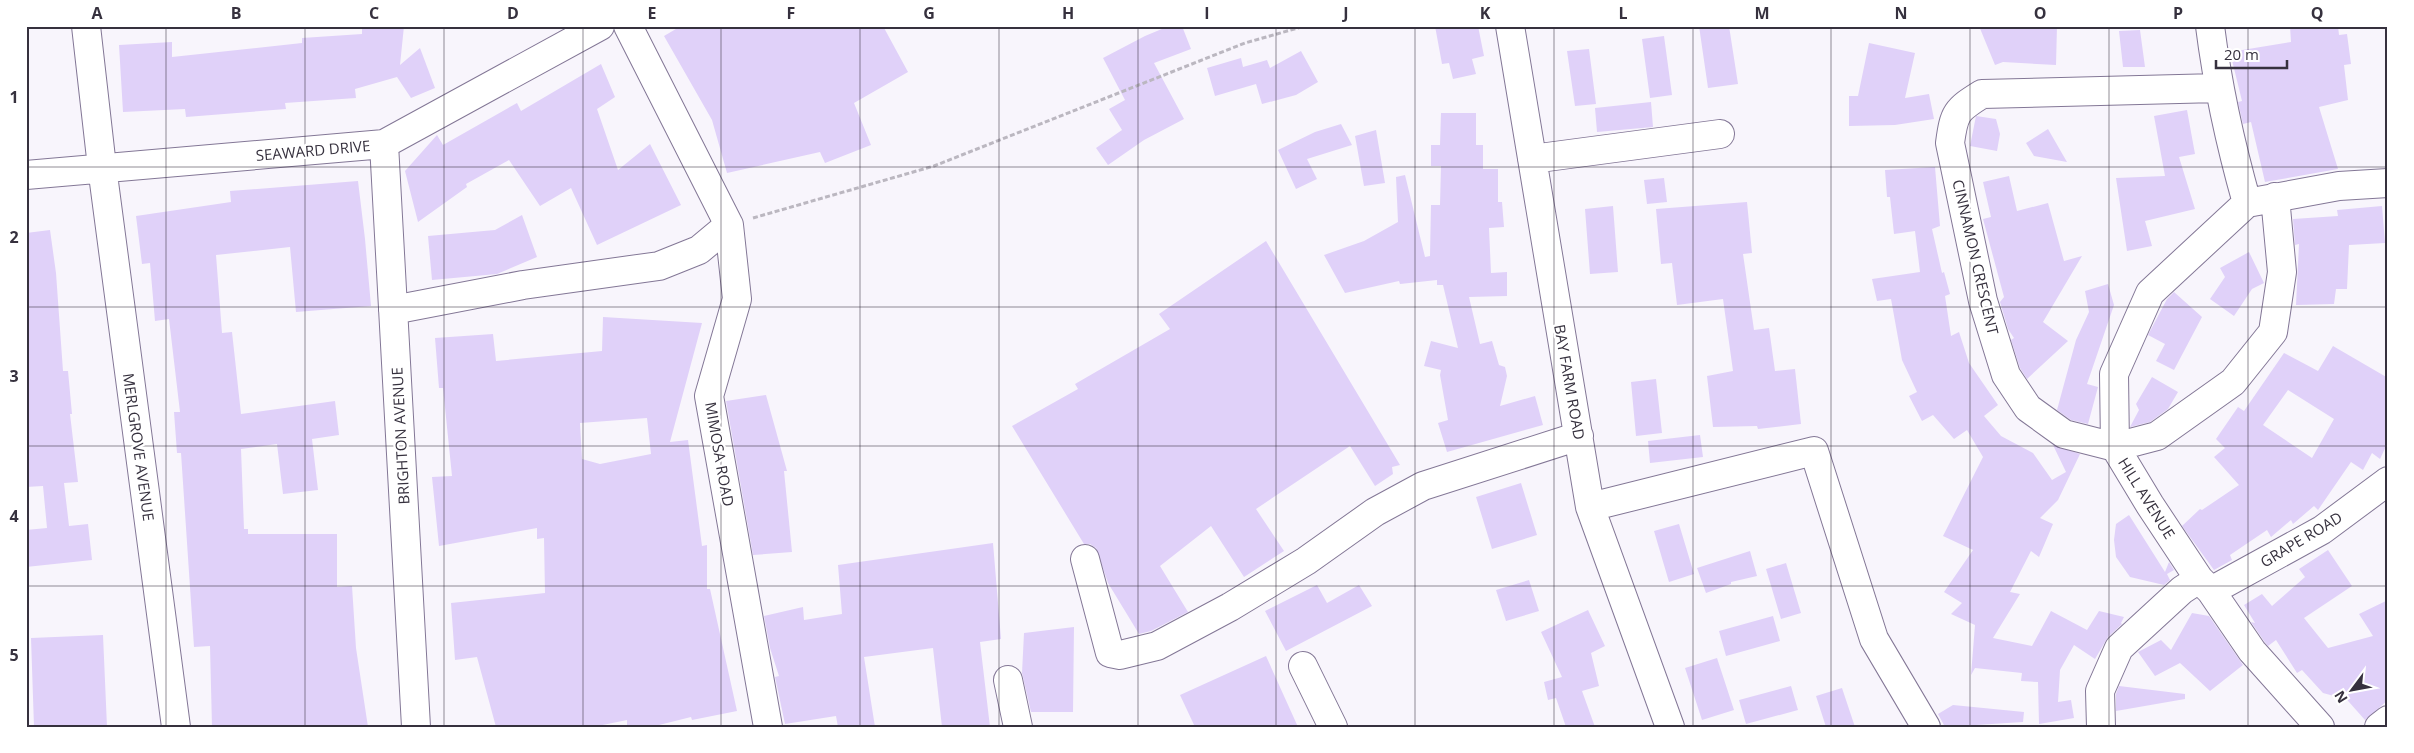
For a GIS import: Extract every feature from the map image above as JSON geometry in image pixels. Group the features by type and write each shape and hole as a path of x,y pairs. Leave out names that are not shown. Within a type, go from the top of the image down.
{"street":[{"name":"MERLGROVE AVENUE","path":"86,26 102,167 176,727"},
{"name":"SEAWARD DRIVE","path":"26,176 102,167 384,144 600,26"},
{"name":"MIMOSA ROAD","path":"628,26 729,225 737,299 709,396 768,727"},
{"name":"BAY FARM ROAD","path":"1510,26 1590,507 1670,727"},
{"path":"2210,26 2218,88 2228,138 2247,203 2340,186 2388,183"},
{"name":"CINNAMON CRESCENT","path":"2218,88 1982,94 1967,103 1954,118 1950,143 1983,301 2006,375 2028,408 2064,434 2115,447 2157,436 2233,382 2273,332 2282,272 2275,197"},
{"path":"1532,159 1720,134"},
{"name":"BRIGHTON AVENUE","path":"384,144 416,727"},
{"name":"HILL AVENUE","path":"2247,203 2150,293 2114,374 2115,447 2150,505 2252,651 2320,727"},
{"path":"393,310 523,285 659,266 700,250 729,225"},
{"path":"1085,559 1110,653 1120,655 1157,646 1230,607 1306,561 1375,512 1423,486 1579,436"},
{"path":"1590,507 1814,451 1874,639 1926,727"},
{"name":"GRAPE ROAD","path":"2101,727 2100,691 2119,648 2182,590 2205,585 2322,530 2388,481"},
{"path":"1303,666 1333,727"},
{"path":"1008,680 1018,727"},
{"path":"2379,727 2388,720"}],"path":[{"path":"729,225 934,166 1245,43 1305,26"}],"building":[{"path":"362,26 404,26 400,65 420,48 435,88 411,98 397,77 355,89 356,98 285,103 286,109 186,117 185,109 123,112 119,45 172,42 172,57 302,43 302,38 362,34"},
{"path":"681,26 883,26 908,72 854,103 871,145 825,163 820,152 727,173 712,120 664,36"},
{"path":"1169,26 1182,26 1191,49 1154,63 1184,119 1144,140 1108,165 1096,148 1122,130 1109,109 1125,100 1103,58"},
{"path":"1435,26 1478,26 1484,56 1472,59 1476,74 1453,79 1449,63 1442,64"},
{"path":"1699,26 1729,26 1738,84 1708,88"},
{"path":"1979,26 2057,26 2056,65 2003,62 1995,65"},
{"path":"2290,26 2338,26 2339,35 2347,34 2351,64 2344,65 2348,100 2319,107 2338,169 2265,182 2251,122 2243,124 2238,102 2242,101 2230,52 2291,42"},
{"path":"2140,30 2145,67 2123,67 2119,31"},
{"path":"1664,36 1672,95 1650,98 1642,39"},
{"path":"1869,43 1915,53 1905,98 1929,94 1934,119 1895,125 1849,126 1849,96 1858,96"},
{"path":"1589,49 1596,104 1575,106 1567,51"},
{"path":"1301,51 1318,82 1296,95 1262,104 1256,84 1215,96 1207,68 1241,58 1243,67 1267,60 1270,68"},
{"path":"601,64 615,97 597,109 618,170 650,144 681,205 597,245 571,188 540,206 509,160 466,184 467,187 418,222 405,171 437,135 443,145 517,103 521,111"},
{"path":"1651,102 1653,127 1597,132 1595,108"},
{"path":"2187,110 2195,154 2179,157 2195,209 2145,221 2152,246 2127,251 2116,178 2165,176 2154,116"},
{"path":"1441,113 1476,113 1476,145 1483,145 1483,169 1498,169 1498,202 1502,202 1504,227 1489,228 1491,273 1507,272 1507,296 1469,297 1480,344 1492,341 1499,365 1505,367 1507,376 1500,406 1535,396 1543,425 1447,452 1438,423 1448,420 1440,375 1441,370 1424,366 1431,341 1458,348 1443,285 1437,285 1437,280 1400,284 1399,281 1345,293 1324,255 1364,241 1398,222 1396,177 1405,175 1425,257 1430,256 1431,205 1440,205 1441,166 1431,166 1431,145 1440,145"},
{"path":"1976,116 1996,119 2000,134 1997,151 1970,146"},
{"path":"1341,124 1352,145 1307,159 1317,179 1296,189 1278,150 1315,132"},
{"path":"2048,129 2067,162 2034,156 2026,143"},
{"path":"1376,130 1385,183 1364,186 1355,136"},
{"path":"1935,167 1940,226 1932,229 1942,273 1944,272 1950,294 1945,296 1951,336 1959,332 1969,363 1998,405 1984,416 2001,436 2033,453 2052,480 2066,472 2053,445 2080,454 2058,500 2040,518 2053,524 2039,557 2031,551 2010,592 2020,594 1993,638 2032,646 2051,611 2087,630 2099,611 2124,617 2122,624 2108,637 2095,659 2074,645 2060,670 2058,702 2071,700 2074,718 2039,724 2038,682 2021,681 2022,673 1975,668 1971,675 1975,625 1951,614 1962,603 1944,592 1973,550 1943,536 1983,457 1967,430 1954,439 1933,415 1922,421 1909,396 1917,392 1902,360 1891,299 1877,301 1872,279 1920,272 1915,231 1894,234 1890,197 1887,197 1885,170"},
{"path":"2009,176 2017,211 2048,203 2064,261 2082,256 2043,322 2068,341 2027,379 2020,368 2011,340 2014,338 2008,329 2000,302 2004,297 1983,219 1991,217 1983,182"},
{"path":"1664,178 1667,202 1647,204 1644,180"},
{"path":"358,181 371,306 296,312 290,247 216,255 222,333 232,332 241,414 335,401 339,435 312,439 318,490 283,494 277,444 241,449 244,529 248,529 248,534 337,534 337,587 352,586 356,648 368,727 212,727 210,646 194,647 181,453 177,453 174,412 180,412 169,319 155,321 150,263 142,264 136,216 231,202 230,191"},
{"path":"1747,202 1752,253 1743,254 1754,330 1769,328 1775,371 1795,369 1801,424 1758,429 1757,426 1713,427 1707,376 1733,371 1723,299 1677,305 1672,263 1661,264 1656,209"},
{"path":"1613,206 1618,272 1590,274 1585,209"},
{"path":"2382,206 2385,243 2349,245 2347,289 2336,289 2334,304 2296,305 2299,244 2295,245 2293,219 2338,216 2337,210"},
{"path":"522,215 537,257 497,274 432,280 428,236 495,230"},
{"path":"50,230 56,273 63,371 68,371 72,414 70,414 78,482 64,483 69,526 88,524 92,560 26,567 26,530 47,528 43,486 26,487 26,233"},
{"path":"1266,241 1400,465 1392,467 1393,474 1375,486 1350,446 1256,509 1284,551 1244,577 1211,526 1160,566 1188,612 1151,631 1139,634 1108,583 1096,548 1090,544 1084,544 1012,426 1078,389 1075,384 1170,329 1159,314"},
{"path":"2249,252 2264,283 2252,289 2234,316 2210,299 2225,277 2220,268"},
{"path":"2108,284 2114,305 2087,384 2098,387 2088,424 2071,420 2057,410 2076,340 2089,312 2085,291"},
{"path":"2174,292 2202,317 2174,370 2156,361 2165,344 2148,335 2167,299"},
{"path":"603,317 702,323 670,442 688,440 702,546 707,545 707,589 710,589 737,711 692,720 691,717 651,727 627,727 627,720 593,727 496,727 477,657 455,660 451,603 545,593 544,538 537,539 537,528 439,546 432,477 452,476 443,388 439,388 435,338 493,334 496,361 602,351","holes":["647,418 651,454 600,464 582,459 580,423"]},
{"path":"2333,346 2388,378 2388,442 2380,459 2372,453 2363,470 2351,462 2318,510 2314,506 2293,524 2291,520 2271,537 2267,530 2230,555 2232,560 2214,570 2182,526 2200,509 2202,510 2239,485 2214,457 2225,448 2216,439 2238,407 2244,411 2284,353 2318,371","holes":["2288,390 2334,419 2312,458 2263,425"]},
{"path":"2152,377 2178,392 2168,409 2150,422 2130,427 2139,410 2136,404"},
{"path":"1656,379 1662,433 1636,436 1631,382"},
{"path":"766,395 787,471 784,471 792,552 753,555 726,401"},
{"path":"1700,435 1703,457 1650,463 1648,441"},
{"path":"1521,483 1537,535 1492,549 1476,497"},
{"path":"2129,515 2165,572 2169,562 2174,570 2167,574 2170,580 2164,585 2130,577 2116,557 2114,540 2116,524"},
{"path":"1679,524 1694,574 1669,582 1654,531"},
{"path":"993,543 1001,639 980,642 990,727 942,727 933,648 864,657 875,727 838,727 836,716 785,724 775,677 779,676 770,648 764,616 803,607 804,620 842,614 838,565"},
{"path":"2328,550 2352,586 2304,618 2328,648 2373,636 2359,614 2388,600 2388,700 2365,720 2341,693 2334,696 2323,693 2302,670 2297,673 2276,640 2268,646 2251,622 2255,623 2244,605 2262,594 2272,606 2305,577 2299,569"},
{"path":"1750,551 1757,576 1731,582 1731,584 1706,593 1697,568"},
{"path":"1786,563 1801,613 1781,619 1766,569"},
{"path":"1529,580 1539,611 1506,621 1496,590"},
{"path":"1317,585 1327,603 1359,585 1372,606 1286,651 1265,611"},
{"path":"1588,610 1605,646 1591,653 1599,686 1582,691 1595,727 1566,727 1556,698 1548,700 1544,682 1562,677 1541,632"},
{"path":"2192,613 2209,616 2243,665 2210,691 2180,663 2155,676 2138,652 2161,640 2171,650"},
{"path":"1773,616 1780,641 1726,656 1719,631"},
{"path":"1074,627 1073,712 1031,712 1022,673 1024,633"},
{"path":"103,635 107,727 34,727 31,638"},
{"path":"1266,656 1298,727 1195,727 1180,695"},
{"path":"1717,658 1734,710 1702,720 1685,668"},
{"path":"1791,686 1798,710 1746,724 1739,700"},
{"path":"2119,686 2185,694 2185,699 2116,711 2116,694"},
{"path":"1842,688 1855,727 1826,727 1816,696"},
{"path":"1953,705 2024,712 2023,722 1945,727 1938,714"}]}
